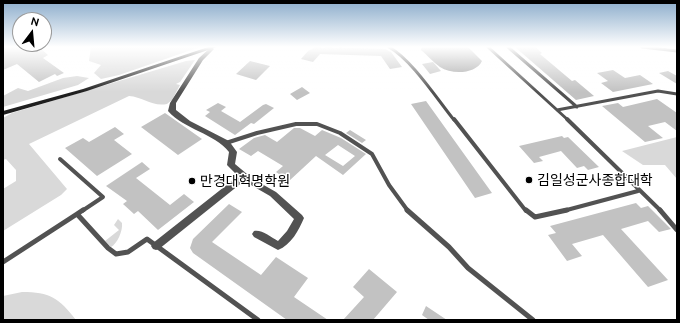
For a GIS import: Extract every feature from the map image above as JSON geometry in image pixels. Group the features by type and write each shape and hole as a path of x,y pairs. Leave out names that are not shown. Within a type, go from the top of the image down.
{"main road":[{"path":"3,113 85,90 169,62"}],"street":[{"path":"199,62 173,103 172,111 187,123 226,144 233,152 231,165 244,176 272,194 299,218 297,225 286,240 278,246 258,234"},
{"path":"156,246 244,176"}],"lane":[{"path":"406,62 419,76 529,214 534,217 543,216 638,191"},
{"path":"505,62 557,110 638,191 668,218 677,230"},
{"path":"525,62 577,107"},
{"path":"557,110 577,107 593,102 658,91 677,94"},
{"path":"226,144 257,133 296,124 317,124 340,133 372,154 404,208 449,247 468,268 532,320"},
{"path":"3,262 103,197 60,159"},
{"path":"77,214 108,248 116,254 128,252 147,239 258,320"}],"shaded area":[{"path":"92,62 156,62 119,75 101,79 94,73 101,65"},
{"path":"182,62 194,62 180,82 176,84 180,85 172,100 167,104 162,105 152,103 129,96 29,144 67,189 61,195 3,231 3,189 16,181 16,170 6,159 3,160 3,118 12,113"},
{"path":"434,62 481,62 475,69 463,72 445,70"},
{"path":"77,76 89,78 78,85 3,107 3,96 18,88 28,91 63,78"},
{"path":"677,137 677,179 665,165 643,165 622,151"},
{"path":"118,219 122,223 122,230 117,240 111,247 105,241 119,230 114,225"},
{"path":"22,292 40,293 59,301 76,320 3,320 3,296"}],"building":[{"path":"3,62 49,62 64,73 57,76 55,74 39,82 17,64 3,70"},
{"path":"249,62 270,66 256,80 236,74"},
{"path":"385,62 398,62 402,67 390,69"},
{"path":"433,62 441,71 430,74 422,64"},
{"path":"532,62 550,62 572,81 575,80 594,96 576,100"},
{"path":"613,70 625,78 640,75 653,84 613,92 601,83 608,81 597,73"},
{"path":"668,71 677,76 677,84 659,73"},
{"path":"302,87 310,93 297,100 290,94"},
{"path":"657,99 677,113 677,131 665,122 648,126 663,138 645,142 602,106 618,103 623,107"},
{"path":"426,101 492,193 475,198 411,104"},
{"path":"218,103 226,107 221,111 240,122 263,105 266,104 274,108 254,124 251,123 235,135 205,116 210,112 206,110"},
{"path":"165,113 202,139 178,155 141,127"},
{"path":"115,127 124,134 114,140 132,154 97,176 65,148 83,138 89,142"},
{"path":"294,128 300,128 315,136 322,130 341,138 366,154 343,175 316,156 289,181 276,172 283,166 258,151 251,156 239,149 254,138 265,135 277,142","holes":["338,145 355,156 343,166 325,155"]},
{"path":"350,130 366,140 362,143 346,133"},
{"path":"562,136 564,138 568,137 599,167 588,170 584,166 577,168 561,151 539,157 543,161 534,163 519,146"},
{"path":"142,162 150,169 136,178 170,205 184,194 194,202 158,230 138,211 134,214 123,204 127,201 106,186"},
{"path":"636,203 641,208 648,206 671,229 659,232 648,221 621,229 668,280 648,287 603,235 572,244 582,256 567,261 548,235 556,233 550,226"},
{"path":"229,204 242,212 212,242 261,275 276,257 308,278 294,297 328,320 287,320 193,253 190,248 193,239"},
{"path":"369,269 397,292 373,320 343,320 364,297 353,287"},
{"path":"426,306 447,320 429,320 422,315"}],"place":[{"name":"김일성군사종합대학","path":"529,180"},
{"name":"만경대혁명학원","path":"192,181"}]}
